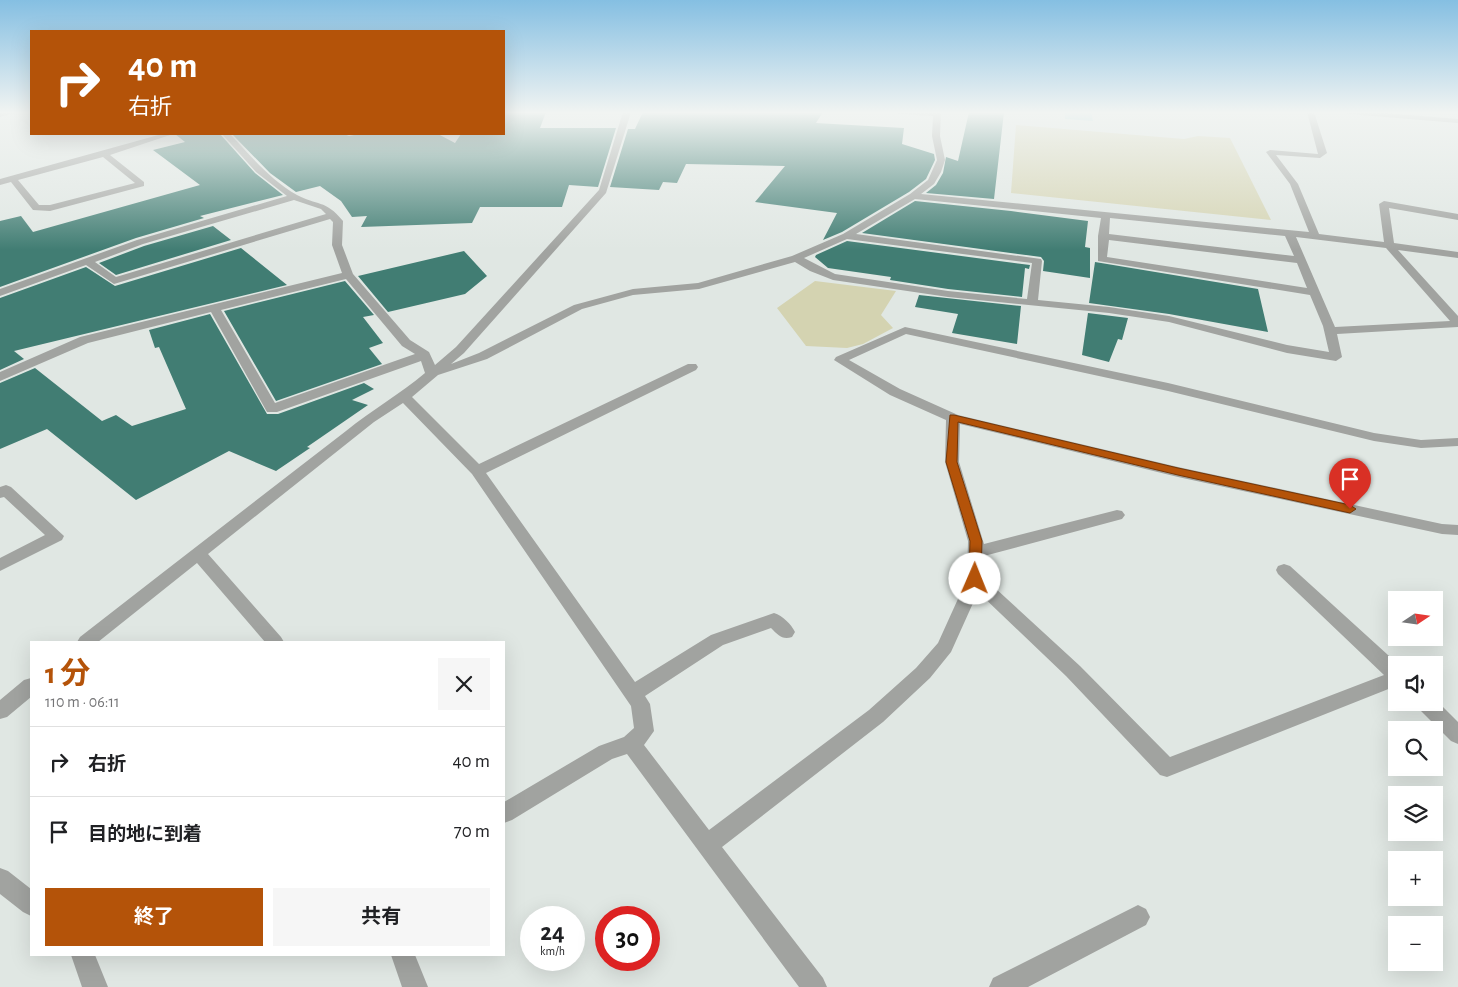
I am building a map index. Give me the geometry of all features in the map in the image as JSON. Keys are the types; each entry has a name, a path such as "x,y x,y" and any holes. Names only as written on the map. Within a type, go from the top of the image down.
{"street":[{"path":"0,182 89,158"},
{"path":"13,179 36,208 50,208 142,184 109,158"},
{"path":"248,158 259,170 294,197 324,207 333,215 338,221 337,245 348,275 406,343 425,356 432,375"},
{"path":"87,641 368,419 404,397 460,350 603,191 613,158"},
{"path":"432,375 483,356 578,307 633,292 699,286 796,258 846,236 913,196 931,182 937,172 941,158"},
{"path":"1275,158 1294,184 1315,236"},
{"path":"913,196 1289,233 1458,255"},
{"path":"0,293 140,242 294,197"},
{"path":"1458,218 1384,204 1389,246 1458,323"},
{"path":"88,262 114,281 333,215"},
{"path":"1106,215 1102,259 1316,292"},
{"path":"796,258 814,269 833,277 948,294 1032,304 1109,310 1169,320 1287,349 1336,357 1330,332 1316,292 1289,233"},
{"path":"846,236 1037,261 1032,304"},
{"path":"1104,236 1300,260"},
{"path":"0,377 84,340 348,275"},
{"path":"214,308 272,408 425,356"},
{"path":"1330,332 1458,323"},
{"path":"1458,442 1420,444 1374,437 1168,387 905,330 840,360 895,392 954,418 1178,472 1427,526 1458,530"},
{"path":"476,471 692,368"},
{"path":"404,397 476,471 640,704 644,730 631,744 606,752 505,811"},
{"path":"708,844 876,716 923,673 945,646 975,579 976,541 952,462 954,418"},
{"path":"0,492 6,490 56,536 0,565"},
{"path":"976,552 1117,515"},
{"path":"198,553 274,641"},
{"path":"1284,570 1388,668"},
{"path":"975,579 1073,671 1167,768 1388,679"},
{"path":"632,694 717,640 774,620 786,632"},
{"path":"0,711 30,687"},
{"path":"1434,711 1458,735"},
{"path":"631,744 814,987"},
{"path":"0,879 30,903"},
{"path":"1002,987 1138,917"},
{"path":"83,956 95,987"},
{"path":"403,956 415,987"}],"green space":[{"path":"1014,158 1240,158 1271,220 1011,193"},
{"path":"815,281 896,291 881,315 893,328 863,344 847,348 806,346 777,308"}],"building":[{"path":"164,158 242,158 255,173 283,195 200,216 204,218 136,238 0,287 0,221 21,216 33,232 200,185"},
{"path":"255,158 607,158 598,187 569,185 562,207 480,207 472,223 361,227 367,216 352,217 341,201 320,186 296,192 270,173"},
{"path":"619,158 935,158 935,160 926,179 909,192 842,232 823,240 837,213 755,202 785,166 686,164 677,183 663,182 659,190 610,187"},
{"path":"946,158 958,161 959,158 999,158 994,199 926,193 936,185 943,173"},
{"path":"915,201 1088,221 1085,247 1090,248 1090,278 1043,271 1044,261 1041,257 862,233"},
{"path":"213,226 231,240 116,275 99,263 144,246"},
{"path":"847,241 1030,265 1029,269 1025,268 1022,297 948,289 890,280 891,277 828,268 815,257"},
{"path":"241,248 287,285 14,351 24,359 0,370 0,298 86,267 115,286"},
{"path":"464,251 487,276 465,294 388,312 358,276"},
{"path":"1095,262 1258,289 1268,332 1169,314 1089,303"},
{"path":"345,281 374,315 363,317 383,343 369,348 382,364 276,401 224,311"},
{"path":"919,295 1021,306 1017,344 952,333 958,314 915,307"},
{"path":"1088,313 1128,318 1122,340 1118,339 1109,362 1082,355"},
{"path":"210,314 267,414 278,414 364,383 374,389 352,400 368,405 276,471 229,451 136,500 47,429 0,449 0,383 35,368 102,421 116,415 132,426 186,409 159,347 155,348 149,330"}],"route":[{"path":"975,579 976,541 952,462 954,418 1178,472 1350,509"}]}
